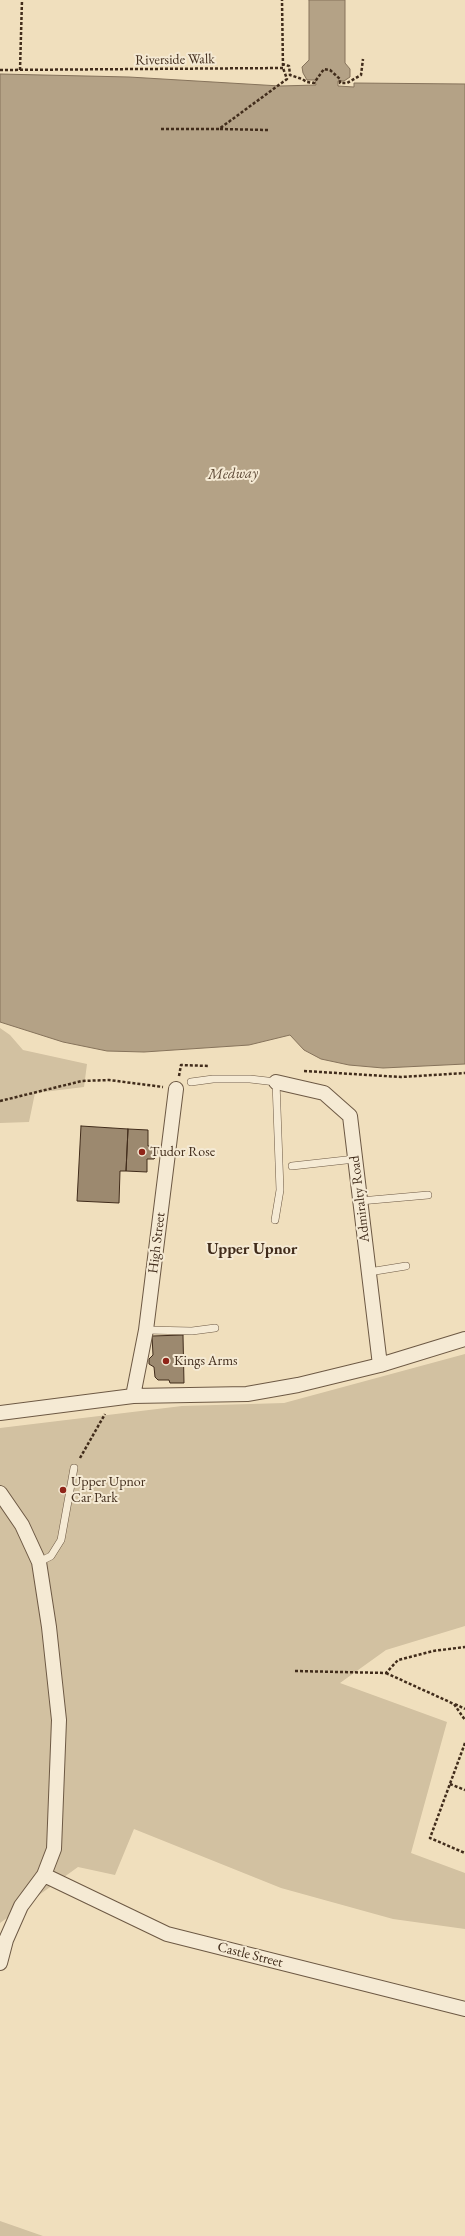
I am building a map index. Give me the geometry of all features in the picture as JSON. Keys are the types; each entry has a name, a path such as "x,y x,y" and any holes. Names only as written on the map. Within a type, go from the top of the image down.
{"street":[{"name":"Admiralty Road","path":"276,1082 324,1093 350,1116 380,1365"},
{"name":"High Street","path":"133,1396 146,1330 176,1089"},
{"path":"0,1413 133,1396 247,1394 298,1385 380,1365 465,1339"},
{"path":"0,1494 22,1525 39,1562 49,1627 59,1720 54,1849 44,1875 21,1906 6,1940 0,1963"},
{"name":"Castle Street","path":"44,1875 167,1934 465,2009"}],"lane":[{"path":"191,1082 213,1079 250,1079 276,1082 280,1190 275,1220"},
{"path":"292,1166 355,1159"},
{"path":"360,1201 428,1195"},
{"path":"369,1272 406,1266"},
{"path":"146,1330 192,1331 215,1328"},
{"path":"39,1562 51,1556 62,1540 74,1468"}],"path":[{"path":"20,70 22,0"},
{"path":"219,129 287,79 282,64 282,0"},
{"path":"282,64 289,66 290,75 307,82 314,83 324,69 330,70 340,80 340,83 347,83 361,76 363,59"},
{"name":"Riverside Walk","path":"0,70 283,68"},
{"path":"161,129 268,130"},
{"path":"0,1101 82,1081 109,1080 176,1089 181,1065 213,1066"},
{"path":"299,1071 400,1077 465,1073"},
{"path":"74,1468 114,1398"},
{"path":"386,1673 398,1660 433,1651 465,1647"},
{"path":"295,1671 386,1673 465,1709"},
{"path":"454,1704 465,1720"},
{"path":"465,1742 430,1838 465,1853"},
{"path":"450,1784 465,1790"}],"shaded area":[{"path":"0,1028 10,1035 23,1050 87,1064 84,1087 35,1093 29,1122 0,1123"},
{"path":"465,1354 465,1626 386,1650 340,1683 447,1722 411,1853 465,1873 465,1929 393,1919 281,1888 134,1829 115,1875 78,1867 0,1923 0,1428 182,1406 284,1403"},
{"path":"0,2221 43,2236 0,2236"}],"water":[{"name":"Medway","path":"309,0 345,0 345,63 350,69 350,77 344,81 338,81 338,86 354,87 354,83 465,84 465,1064 383,1068 349,1065 321,1059 304,1050 290,1035 249,1045 144,1052 107,1051 63,1042 0,1022 0,74 129,77 280,86 316,85 315,80 307,80 303,73 302,67 309,60"}],"building":[{"path":"81,1126 128,1129 126,1171 120,1171 119,1203 77,1201"},
{"name":"Tudor Rose","path":"128,1129 148,1130 148,1146 153,1146 157,1149 157,1155 154,1159 147,1159 147,1172 126,1171"},
{"name":"Kings Arms","path":"183,1335 184,1383 170,1383 169,1380 158,1380 155,1377 154,1367 149,1364 149,1359 153,1355 152,1336"}],"place":[{"name":"Tudor Rose","path":"142,1152"},
{"name":"Kings Arms","path":"166,1361"},
{"name":"Upper Upnor Car Park","path":"63,1490"}],"district":[{"name":"Upper Upnor","path":"252,1250"}]}
